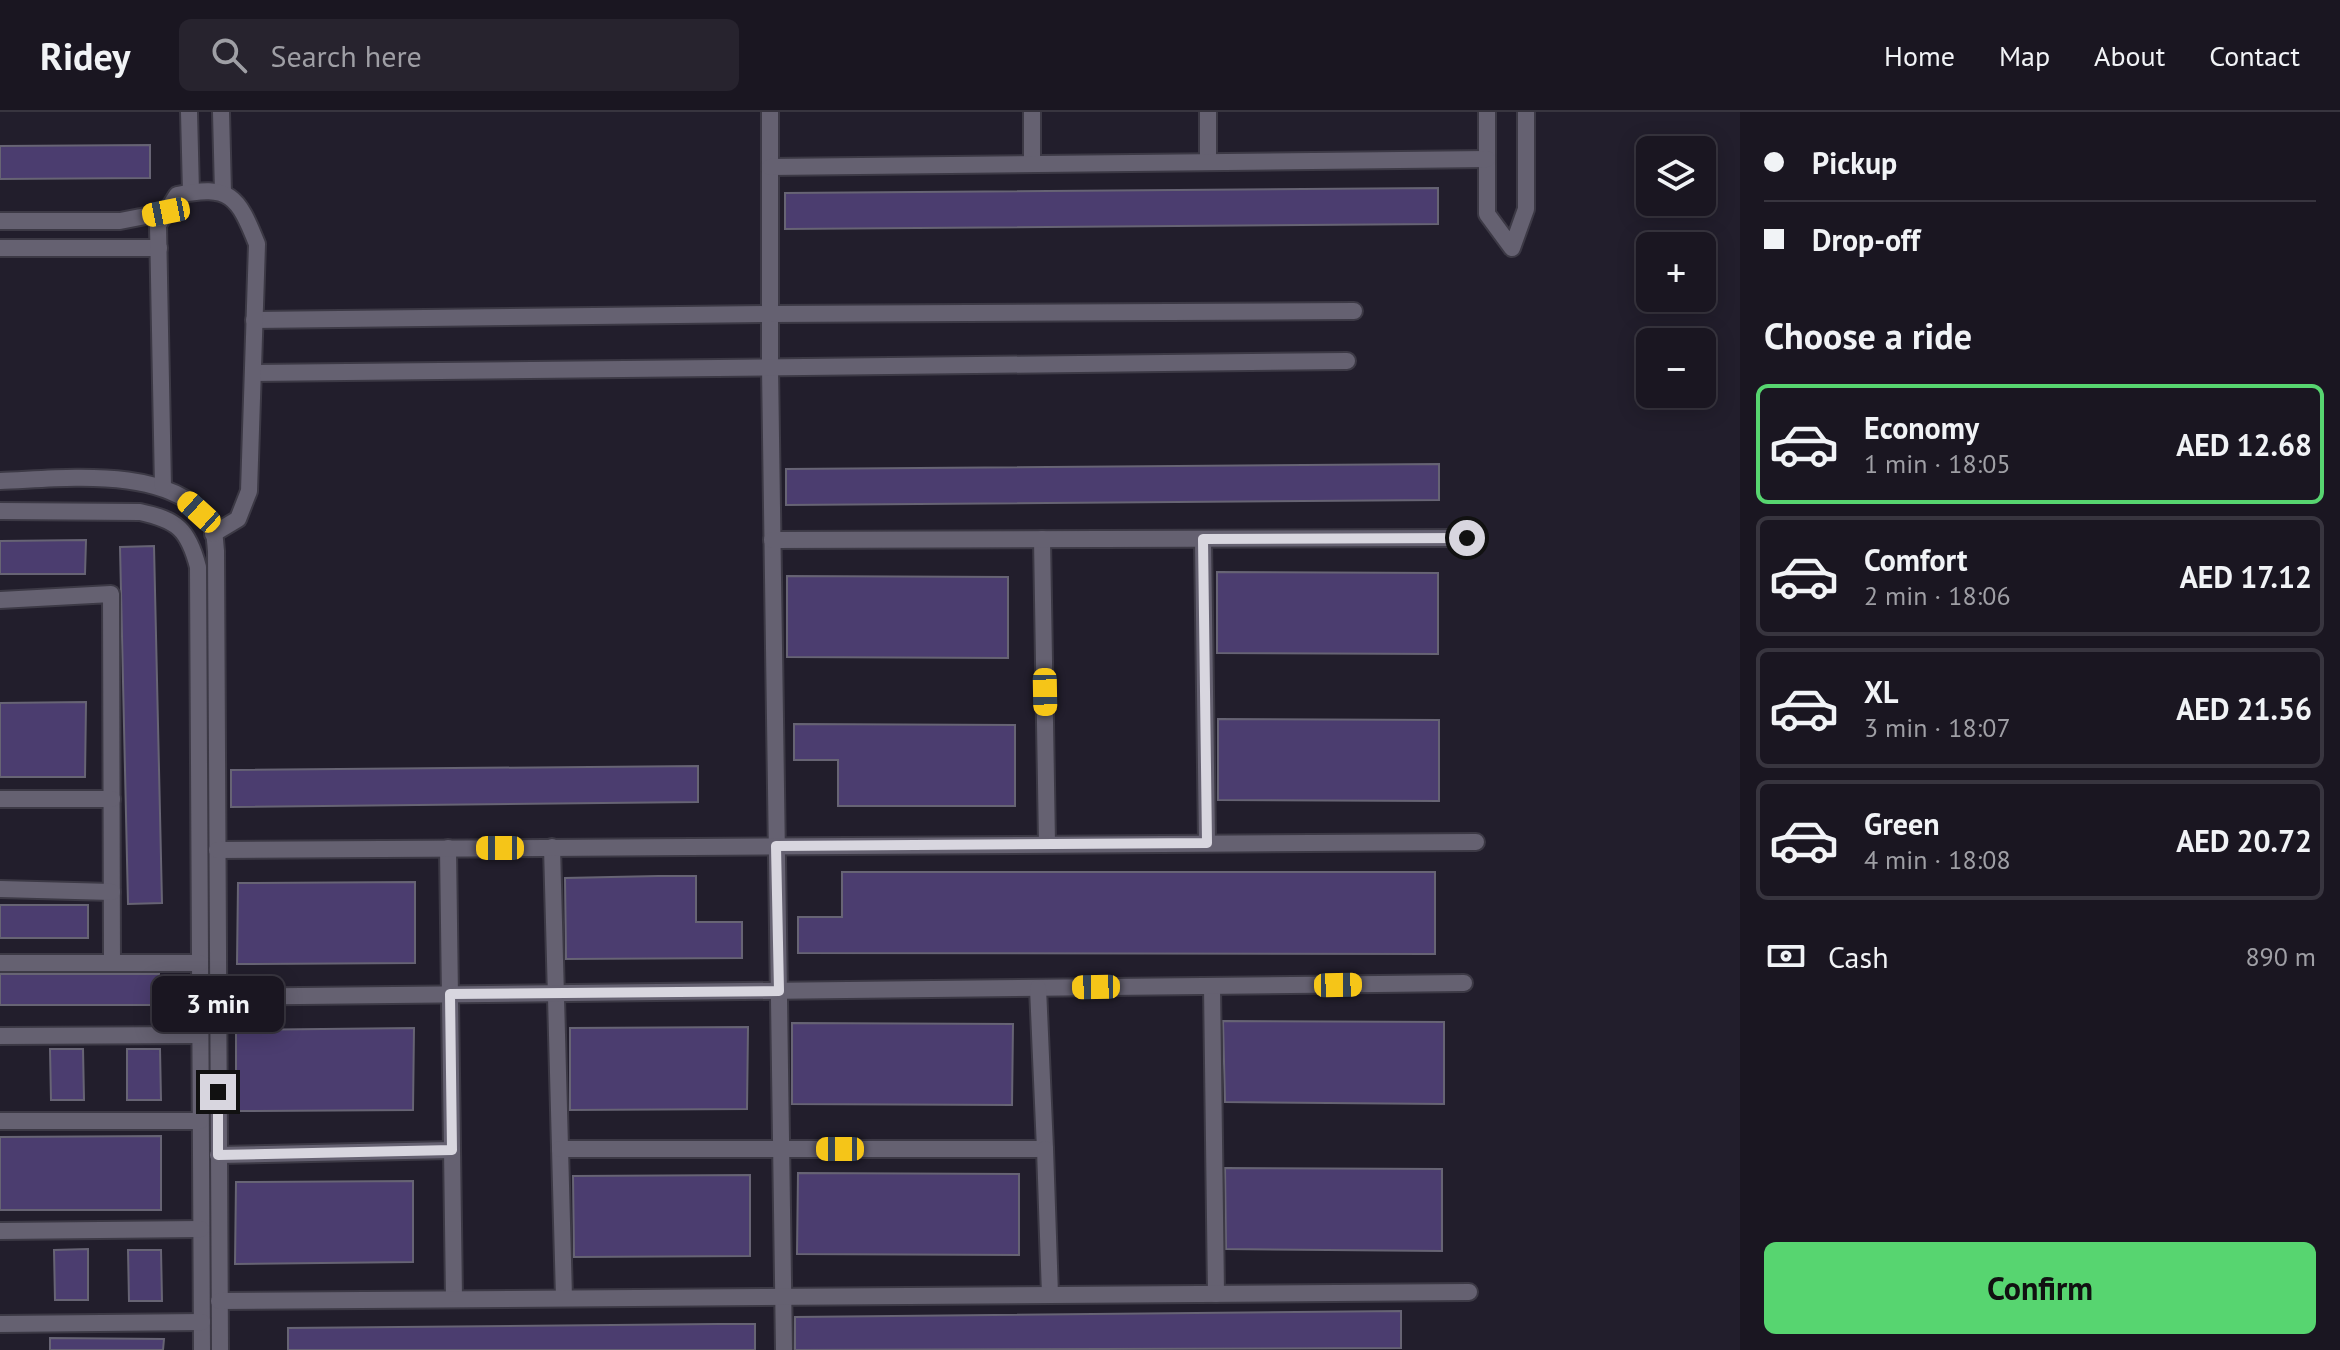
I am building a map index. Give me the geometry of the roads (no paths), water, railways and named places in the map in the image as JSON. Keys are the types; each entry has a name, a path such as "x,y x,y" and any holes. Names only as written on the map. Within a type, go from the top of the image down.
{"street":[{"path":"189,112 191,192"},
{"path":"221,112 223,193"},
{"path":"770,112 770,367 784,1350"},
{"path":"1032,112 1032,164"},
{"path":"1208,112 1208,162"},
{"path":"1487,112 1487,214 1512,248 1526,209 1526,112"},
{"path":"770,167 1487,159"},
{"path":"163,488 158,225 177,195 207,189 223,193 243,209 257,244 249,491 238,519 213,534"},
{"path":"0,221 120,221 166,212"},
{"path":"0,248 159,248"},
{"path":"254,320 1354,311"},
{"path":"253,373 1347,361"},
{"path":"0,481 112,478 163,488 187,501 211,523 216,551 220,1350"},
{"path":"0,511 140,512 161,517 177,525 191,541 198,567 202,1350"},
{"path":"772,540 1467,538"},
{"path":"1042,539 1047,844"},
{"path":"1203,539 1207,843"},
{"path":"0,600 111,594 112,963"},
{"path":"0,799 112,799"},
{"path":"217,850 1476,842"},
{"path":"552,847 564,1298"},
{"path":"448,848 454,1299"},
{"path":"0,889 112,892"},
{"path":"0,963 200,963"},
{"path":"218,997 1464,983"},
{"path":"1212,986 1216,1294"},
{"path":"1038,988 1050,1295"},
{"path":"0,1036 200,1035"},
{"path":"0,1121 200,1121"},
{"path":"560,1149 1045,1149"},
{"path":"218,1155 452,1150"},
{"path":"0,1231 201,1229"},
{"path":"219,1301 1469,1292"},
{"path":"0,1324 202,1322"}]}
